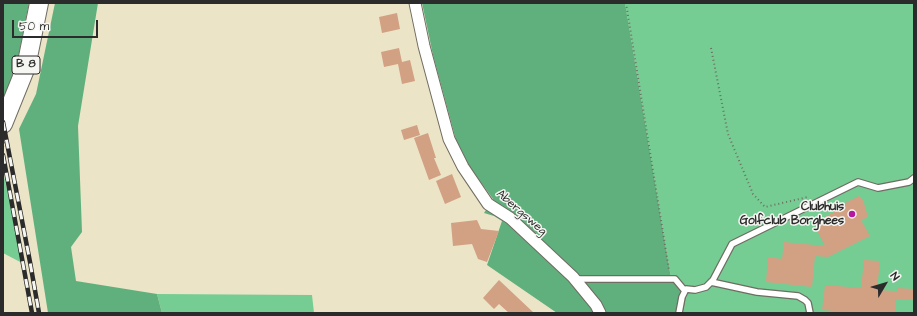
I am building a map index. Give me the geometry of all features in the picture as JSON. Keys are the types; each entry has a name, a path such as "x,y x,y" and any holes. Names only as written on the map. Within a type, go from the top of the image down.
{"main road":[{"name":"B 8","path":"3,124 26,67 39,3"}],"street":[{"name":"Abergsweg","path":"415,3 424,46 449,139 463,167 488,204 510,218 574,279 596,305 600,313"}],"lane":[{"path":"679,313 682,296 685,291 706,287 711,282 732,244 779,219 858,182 878,188 909,182 914,178"},
{"path":"574,279 675,279 685,291"},
{"path":"711,282 757,292 798,296 808,303 810,313"}],"path":[{"path":"626,3 666,259 670,273 675,279"},
{"path":"711,48 728,134 753,194 764,207 814,196 820,201"}],"green space":[{"path":"3,3 29,3 15,73 4,98"},
{"path":"55,3 98,3 78,126 82,232 71,247 76,281 157,294 162,313 48,313 19,129 36,94"},
{"path":"422,3 625,3 671,278 687,294 683,313 557,313 487,265 502,221 494,216 484,213 493,199 467,163 456,140 433,55"},
{"path":"625,3 914,3 914,313 683,313 687,294 671,278"},
{"path":"3,172 24,264 3,253"},
{"path":"157,294 312,295 314,313 162,313"}],"building":[{"path":"397,13 400,29 382,33 379,17"},
{"path":"399,48 402,62 410,60 415,81 402,84 398,64 384,67 381,52"},
{"path":"417,125 420,135 404,140 401,130"},
{"path":"428,133 436,158 434,158 441,175 429,180 414,138"},
{"path":"452,174 461,197 445,204 436,181"},
{"path":"859,196 863,200 868,217 861,220 870,236 828,257 815,256 812,287 766,282 768,257 782,259 784,242 825,246 813,223 844,207 843,204"},
{"path":"477,220 481,229 499,231 487,262 478,259 472,244 453,246 451,223"},
{"path":"864,260 880,261 877,290 897,291 897,288 914,289 914,300 896,299 895,312 885,311 885,313 858,313 822,310 825,285 861,288"},
{"path":"499,280 534,313 509,313 499,304 494,309 483,298"}],"railway":[{"path":"3,122 39,313"},
{"path":"3,155 32,313"}],"place":[{"name":"Clubhuis Golfclub Borghees","path":"852,214"}]}
